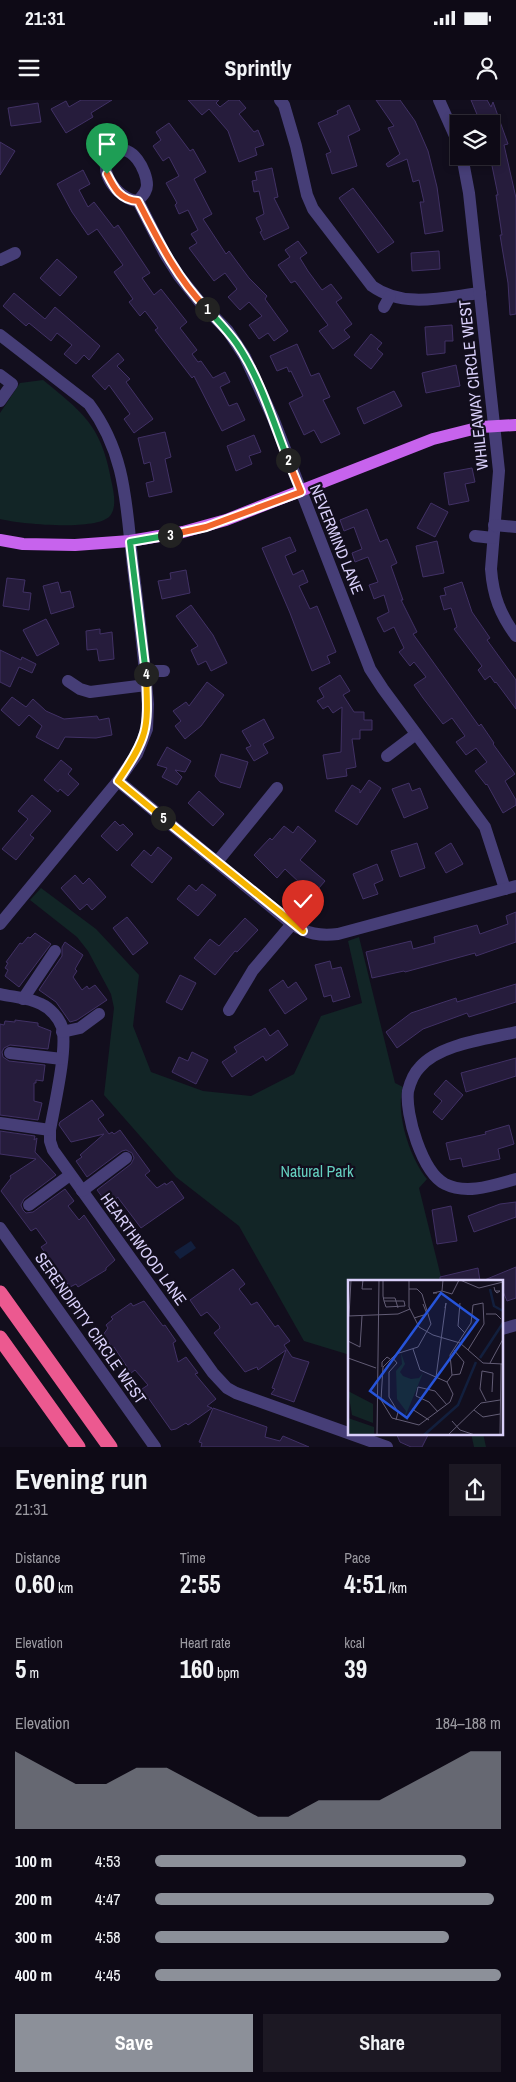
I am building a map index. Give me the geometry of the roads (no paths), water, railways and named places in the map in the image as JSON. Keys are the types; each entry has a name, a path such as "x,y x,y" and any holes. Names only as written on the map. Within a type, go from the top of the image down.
{"highway":[{"path":"0,1293 110,1447"},
{"path":"0,1338 78,1447"}],"main road":[{"path":"0,540 50,546 130,542 206,527 301,492 432,439 496,425 516,424"}],"street":[{"path":"439,100 450,125"},
{"path":"285,102 307,195 313,209 372,286 387,301 480,293"},
{"name":"WHILEAWAY CIRCLE WEST","path":"464,165 469,193 496,425 499,471 491,569 495,597 504,620 516,636"},
{"name":"NEVERMIND LANE","path":"138,201 165,254 179,276 228,331 245,357 272,418 370,668 485,827 510,888"},
{"path":"0,260 15,253"},
{"path":"0,335 76,392 97,416 119,462 124,486 145,671 148,716 145,735 137,754 118,781 5,906 0,924"},
{"path":"0,375 12,384 0,401"},
{"path":"494,525 516,526"},
{"path":"475,536 493,538"},
{"path":"145,671 164,671"},
{"path":"68,682 90,692 146,685"},
{"path":"387,756 416,734"},
{"path":"118,781 303,931 327,936 338,934 510,888"},
{"path":"217,862 277,788"},
{"path":"229,1010 252,970 292,924"},
{"path":"23,999 54,951"},
{"name":"HEARTHWOOD LANE","path":"0,994 41,1004 58,1019 62,1032 62,1059 50,1130 53,1150 213,1373 227,1388 348,1433"},
{"path":"62,1032 80,1028 99,1014"},
{"path":"516,1032 448,1049 426,1061 419,1067 408,1091 414,1131 426,1165 434,1175 444,1183 454,1187 480,1188 516,1179"},
{"path":"10,1053 62,1059"},
{"path":"0,1123 50,1130"},
{"path":"82,1191 126,1158"},
{"path":"29,1205 70,1175"},
{"name":"SERENDIPITY CIRCLE WEST","path":"0,1228 156,1447"},
{"name":"HEARTHWOOD LANE","path":"352,1434 387,1447"}],"water":[{"path":"191,1241 196,1248 180,1259 174,1252"}],"park label":[{"name":"Natural Park","path":"317,1171"}]}
